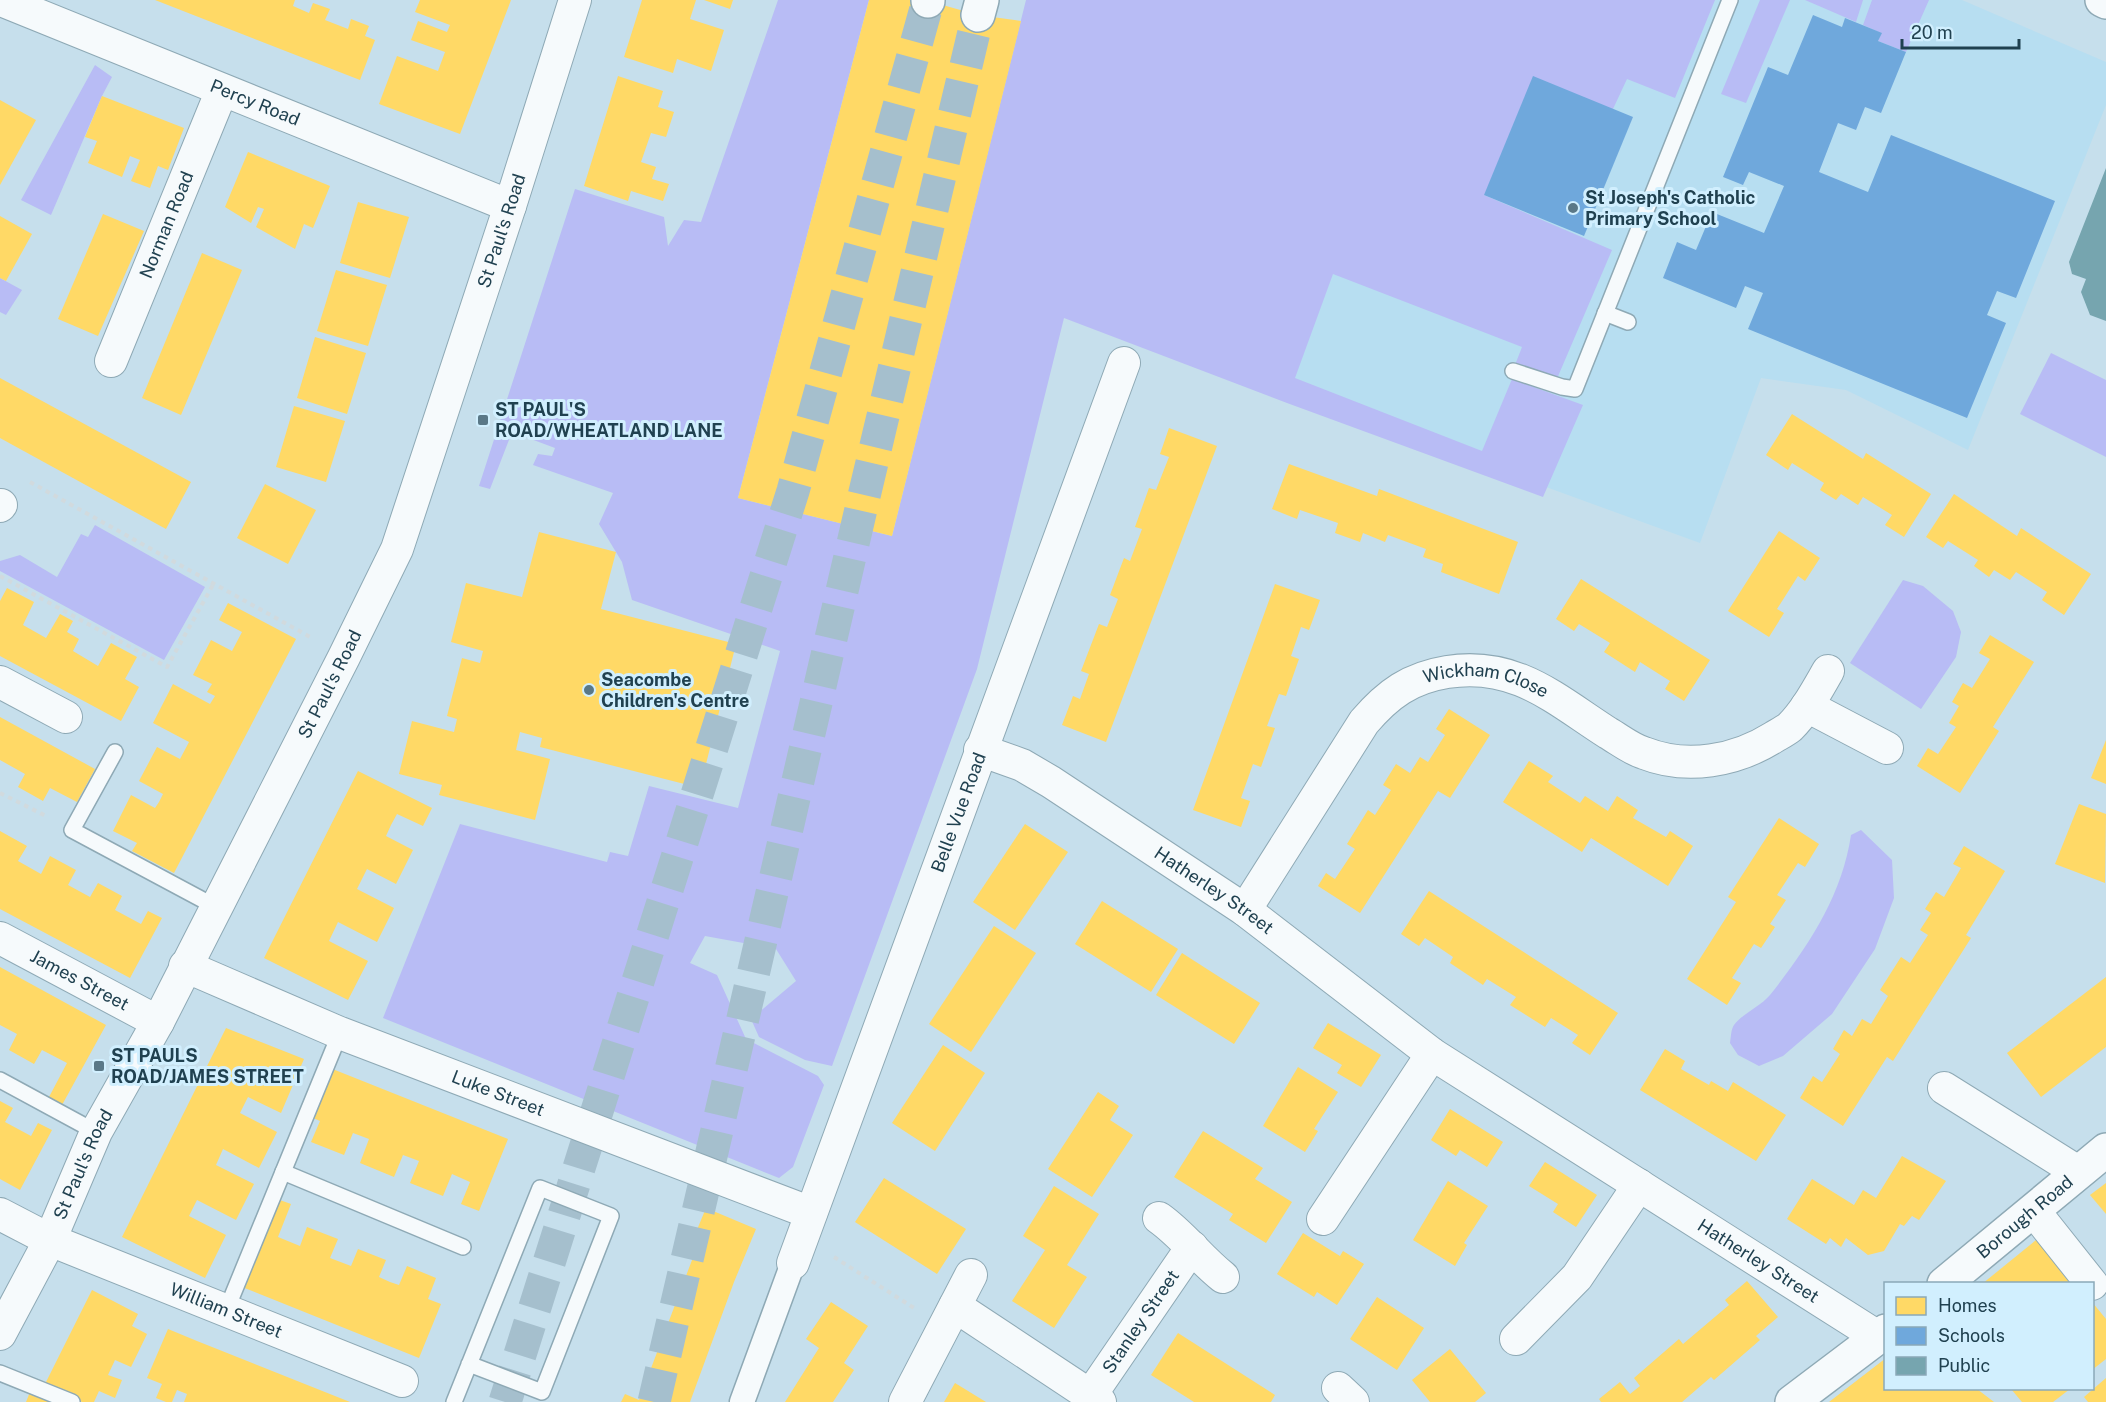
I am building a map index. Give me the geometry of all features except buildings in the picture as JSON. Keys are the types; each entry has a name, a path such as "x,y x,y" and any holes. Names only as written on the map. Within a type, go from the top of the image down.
{"main road":[{"path":"2102,0 2106,2"},
{"name":"Borough Road","path":"1946,1282 2106,1150"},
{"path":"1792,1402 1882,1334"}],"street":[{"name":"Percy Road","path":"0,0 510,206"},
{"name":"St Paul's Road","path":"0,1334 50,1240 96,1132 158,1022 397,549 575,0"},
{"name":"Norman Road","path":"111,360 222,90"},
{"name":"Belle Vue Road","path":"797,1253 1124,363"},
{"name":"Wickham Close","path":"1245,910 1364,722 1381,702 1404,686 1429,675 1484,670 1508,674 1530,683 1643,753 1680,762 1737,756 1789,728 1828,671"},
{"path":"0,682 66,717"},
{"path":"1806,706 1887,747"},
{"name":"Hatherley Street","path":"980,750 1022,765 1051,782 1245,910 1432,1054 1882,1334"},
{"name":"James Street","path":"0,938 158,1022"},
{"name":"Luke Street","path":"185,966 340,1033 811,1213"},
{"path":"1323,1219 1432,1054"},
{"path":"1944,1088 2078,1172"},
{"path":"1516,1339 1576,1277 1640,1185"},
{"path":"2034,1211 2090,1282"},
{"name":"William Street","path":"0,1214 50,1240 402,1381"},
{"name":"Stanley Street","path":"1159,1218 1224,1276"},
{"name":"Stanley Street","path":"949,1316 1095,1399 1192,1247"},
{"path":"742,1402 797,1253"},
{"path":"905,1402 970,1275"},
{"path":"2094,1286 2106,1301"}],"lane":[{"path":"1513,371 1575,389 1730,0"},
{"path":"1605,313 1628,322"},
{"path":"115,752 72,830 216,907"},
{"path":"226,1311 340,1033"},
{"path":"0,1080 96,1132"},
{"path":"283,1172 464,1246"},
{"path":"454,1402 469,1364 540,1188 611,1216 542,1392 469,1364"},
{"path":"0,1374 72,1402"}],"path":[{"path":"27,480 344,657"},
{"path":"0,576 167,667 214,583"},
{"path":"0,793 72,830"},
{"path":"797,1253 834,1257 949,1316"}],"shaded area":[{"path":"778,0 869,0 738,498 892,536 1026,0 1715,0 1675,98 1627,79 1613,109 1484,195 1612,250 1556,381 1515,365 1522,347 1333,274 1295,378 1482,451 1512,379 1583,405 1543,497 1064,318 977,669 832,1066 805,1060 759,1037 751,1019 796,981 776,949 705,936 690,963 717,975 746,1039 818,1076 824,1085 793,1167 779,1178 383,1018 460,824 607,862 610,852 628,856 649,786 738,808 780,651 632,600 622,562 599,524 613,493 533,465 538,454 552,456 555,448 512,432 490,489 479,486 575,189 664,217 668,246 684,220 701,222"},
{"name":"St Joseph's Catholic Primary School","path":"1115,0 1962,0 2106,62 2106,105 1968,450 1846,390 1761,378 1700,543 1059,310"},
{"path":"1760,0 1790,0 1746,103 1721,94"},
{"path":"1805,0 1863,0 1856,22"},
{"path":"1872,0 1929,0 1906,52 1878,41 1881,33 1863,25"},
{"path":"95,65 112,77 51,215 21,200"},
{"path":"0,278 22,290 6,315 0,312"},
{"path":"2051,353 2106,380 2106,457 2020,414"},
{"path":"95,525 205,587 164,660 0,571 0,561 20,555 57,577 81,534 88,537"},
{"path":"1903,580 1923,586 1953,611 1961,632 1956,657 1921,709 1850,663"},
{"path":"1861,830 1892,860 1894,898 1875,949 1832,1014 1783,1056 1759,1066 1738,1055 1730,1043 1733,1027 1770,995 1810,939 1840,879 1851,835"}],"tunnel":[{"path":"505,1402 793,491 928,1"},
{"path":"654,1402 978,15"}],"place":[{"name":"St Joseph's Catholic Primary School","path":"1573,208"},
{"name":"ST PAUL'S ROAD/WHEATLAND LANE","path":"483,420"},
{"name":"Seacombe Children's Centre","path":"589,690"},
{"name":"ST PAULS ROAD/JAMES STREET","path":"99,1066"}]}
